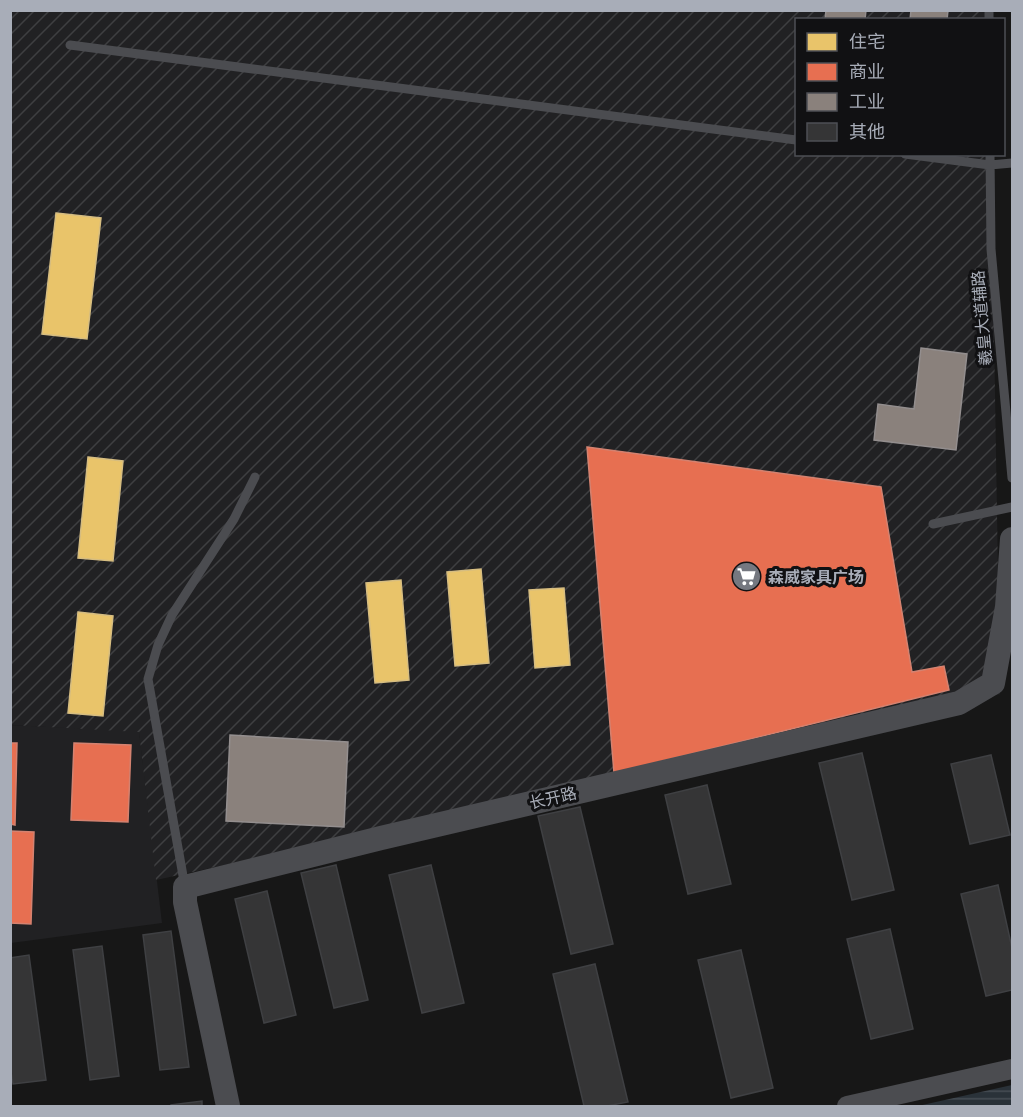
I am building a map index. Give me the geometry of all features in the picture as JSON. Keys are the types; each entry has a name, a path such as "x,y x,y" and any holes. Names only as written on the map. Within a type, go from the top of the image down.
{"street":[{"name":"长开路","path":"185,887 381,838 959,703 993,683 1010,619 1012,539"},
{"path":"185,887 185,902 228,1107"},
{"path":"847,1107 1012,1069"}],"lane":[{"path":"70,45 795,140"},
{"path":"920,156 990,165 1012,163"},
{"name":"羲皇大道辅路","path":"990,156 991,249 1012,478"},
{"path":"185,887 148,679 158,645 172,615 234,519 255,477"},
{"path":"933,524 1012,507"}],"shaded area":[{"path":"10,11 988,11 988,18 795,18 795,156 991,156 1000,694 156,880 139,732 11,725"},
{"path":"10,725 139,731 162,923 11,943"},
{"path":"1012,1085 1012,1106 918,1106"}],"building: 住宅":[{"path":"56,213 101,218 87,339 42,334"},
{"path":"88,457 123,461 113,561 78,558"},
{"path":"481,569 489,663 455,666 447,572"},
{"path":"401,580 409,680 375,683 366,583"},
{"path":"564,588 570,665 535,668 529,590"},
{"path":"78,612 113,616 103,716 68,713"}],"building: 商业":[{"name":"森威家具广场","path":"587,447 881,487 912,672 944,666 949,690 614,773"},
{"path":"10,743 17,743 15,825 10,824"},
{"path":"74,743 131,745 128,822 71,820"},
{"path":"10,831 34,832 31,924 10,923"}],"building: 工业":[{"path":"826,10 866,10 865,18 825,18"},
{"path":"911,10 948,10 947,18 910,18"},
{"path":"921,348 967,354 956,450 874,440 878,404 914,409"},
{"path":"230,735 348,742 344,827 226,821"}],"building: 其他":[{"path":"862,753 894,890 852,900 819,763"},
{"path":"991,755 1010,835 970,844 951,764"},
{"path":"707,785 731,884 688,894 665,795"},
{"path":"580,807 613,944 571,954 538,816"},
{"path":"336,865 368,1000 334,1008 301,873"},
{"path":"431,865 464,1003 422,1013 389,875"},
{"path":"998,885 1012,948 1012,990 986,996 961,894"},
{"path":"267,891 296,1015 264,1023 235,899"},
{"path":"890,929 913,1029 871,1039 847,939"},
{"path":"171,931 189,1067 160,1070 143,935"},
{"path":"102,946 119,1076 90,1080 73,950"},
{"path":"741,950 773,1088 731,1098 698,960"},
{"path":"29,955 46,1080 13,1084 10,1066 10,958"},
{"path":"595,964 628,1102 607,1106 584,1106 553,974"},
{"path":"202,1101 202,1106 171,1106 171,1105"}],"place":[{"name":"森威家具广场","path":"747,577"}]}
